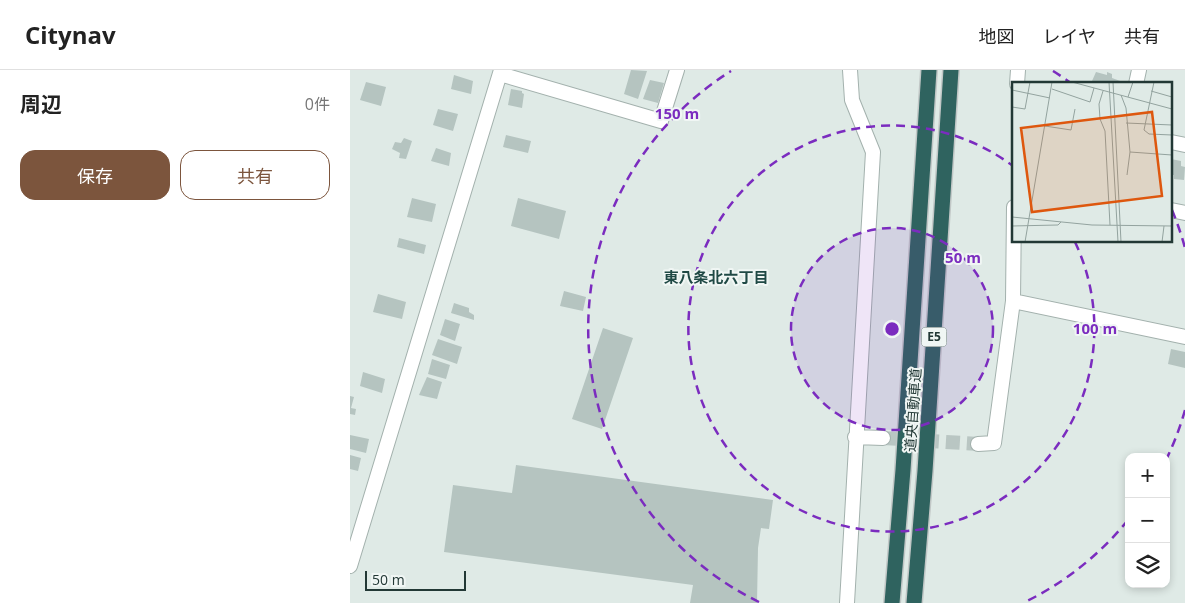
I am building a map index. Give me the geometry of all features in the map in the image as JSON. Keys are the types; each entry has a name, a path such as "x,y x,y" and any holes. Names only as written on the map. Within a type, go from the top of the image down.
{"highway":[{"name":"道央自動車道","path":"892,603 903,470 929,70"},
{"name":"道央自動車道","path":"914,603 925,471 952,70"},
{"path":"923,603 926,547 925,471"}],"street":[{"path":"350,566 500,72 661,121 677,70"},
{"path":"847,603 855,437 873,152 852,100 850,70"},
{"path":"1172,142 1185,145"},
{"path":"1172,210 1185,213"},
{"path":"978,444 994,443 1013,301 1014,242"},
{"path":"1013,301 1185,337"},
{"path":"855,437 883,438"}],"building":[{"path":"631,70 647,71 638,99 624,94"},
{"path":"1096,72 1107,75 1107,72 1112,74 1112,78 1123,82 1095,82 1092,81"},
{"path":"454,75 473,81 471,94 451,89"},
{"path":"650,80 664,83 658,103 643,99"},
{"path":"366,82 386,87 381,106 360,100"},
{"path":"511,89 522,91 524,94 522,108 508,105"},
{"path":"438,109 458,114 453,131 433,125"},
{"path":"506,135 531,141 528,153 503,147"},
{"path":"404,138 412,141 406,159 399,158 400,153 392,149 395,142 401,143"},
{"path":"436,148 451,153 449,166 431,161"},
{"path":"1172,159 1181,161 1181,166 1185,167 1184,180 1174,179 1174,175 1172,175"},
{"path":"412,198 436,204 432,222 407,217"},
{"path":"518,198 566,211 559,239 511,226"},
{"path":"399,238 426,245 424,254 397,247"},
{"path":"564,291 586,297 583,311 560,306"},
{"path":"378,294 406,302 402,319 373,312"},
{"path":"454,303 469,308 469,312 474,315 474,320 451,313"},
{"path":"445,319 460,324 455,341 440,335"},
{"path":"603,328 633,338 602,429 572,419"},
{"path":"438,339 462,347 457,364 432,355"},
{"path":"1171,349 1185,352 1185,368 1168,364"},
{"path":"432,359 450,365 446,379 428,374"},
{"path":"363,372 385,379 382,393 360,386"},
{"path":"427,377 442,382 437,399 419,395"},
{"path":"350,396 354,397 351,408 356,409 355,415 350,414"},
{"path":"350,435 369,439 366,453 350,449"},
{"path":"350,455 361,458 358,471 350,469"},
{"path":"516,465 773,500 769,529 761,528 758,548 757,603 690,603 693,585 444,552 453,485 512,493"}],"tunnel":[{"path":"883,438 978,444"}],"district":[{"name":"東八条北六丁目","path":"716,278"}]}
